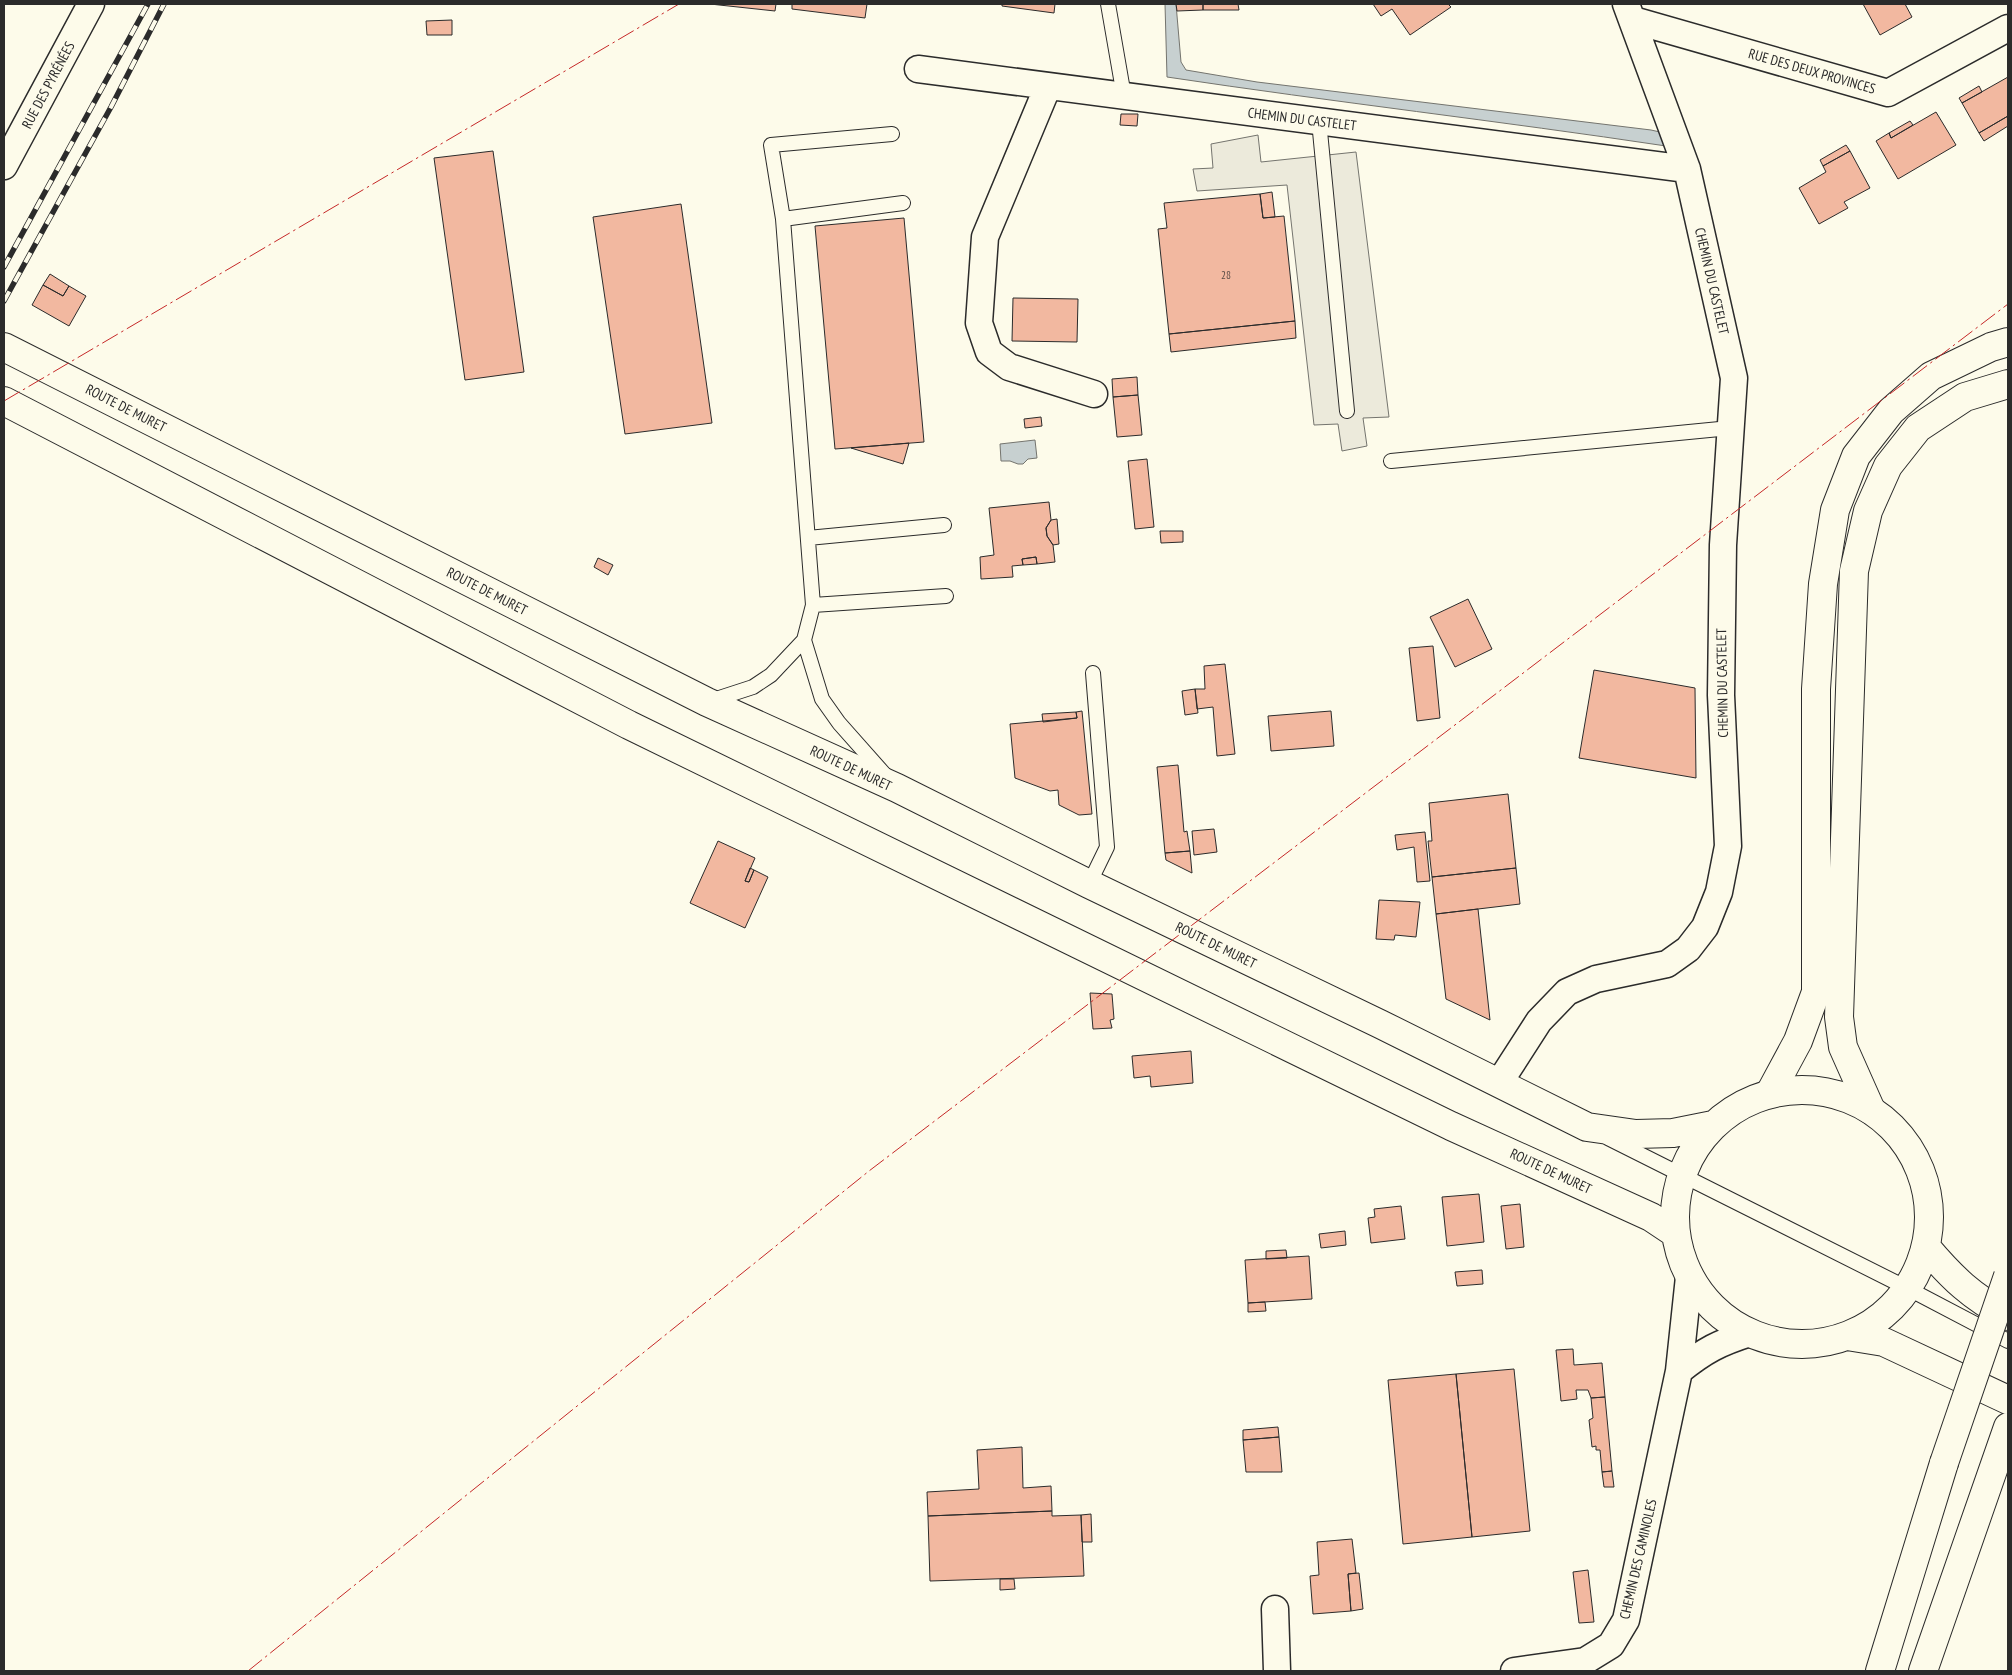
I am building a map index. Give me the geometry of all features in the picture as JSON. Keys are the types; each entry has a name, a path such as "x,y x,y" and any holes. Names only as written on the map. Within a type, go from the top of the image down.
{"main road":[{"path":"1770,1094 1798,1041 1816,992 1816,689 1822,584 1835,510 1856,456 1891,411 1931,376 1991,347 2008,342"},
{"name":"ROUTE DE MURET","path":"4,347 707,702 897,788 1586,1127 1636,1134 1673,1133 1714,1125"},
{"path":"1871,1110 1843,1047 1839,1018 1854,570 1868,511 1888,466 1918,428 1965,397 2008,384"},
{"name":"ROUTE DE MURET","path":"4,401 629,725 1451,1126 1652,1217 1675,1233"},
{"path":"1804,1090 1839,1095 1871,1110 1900,1136 1920,1170 1929,1208 1926,1247 1915,1276 1898,1302 1875,1322 1847,1336 1820,1343 1793,1344 1766,1340 1740,1329 1723,1316 1689,1277 1680,1255 1675,1233 1676,1193 1689,1156 1714,1125 1743,1104 1770,1094 1804,1090"},
{"path":"1926,1247 1950,1276 1984,1303 2008,1316"},
{"path":"1880,1671 1944,1463 2008,1276"},
{"path":"1847,1336 1884,1342 2008,1400"},
{"path":"1923,1671 2008,1427"}],"street":[{"name":"RUE DES PYRÉNÉES","path":"4,166 91,4"},
{"name":"CHEMIN DU CASTELET","path":"1499,1083 1539,1021 1567,992 1596,979 1667,964 1688,949 1705,927 1719,892 1728,846 1721,695 1722,545 1734,378 1687,169 1630,12"},
{"name":"RUE DES DEUX PROVINCES","path":"1630,12 1888,93 2008,28"},
{"name":"CHEMIN DU CASTELET","path":"918,69 1687,169"},
{"path":"1048,86 985,238 979,323 989,352 1008,367 1094,394"},
{"name":"CHEMIN DES CAMINOLES","path":"1514,1671 1585,1661 1611,1645 1626,1620 1679,1371 1689,1277"},
{"path":"1679,1371 1701,1353 1726,1340 1750,1333"},
{"path":"1275,1609 1277,1671"}],"lane":[{"path":"1108,4 1124,96"},
{"path":"1319,121 1347,411"},
{"path":"707,702 753,687 771,675 804,640 813,605 783,219 771,145 892,134"},
{"path":"783,219 902,203"},
{"path":"1391,461 1730,428"},
{"path":"808,538 944,525"},
{"path":"813,605 946,596"},
{"path":"804,640 822,699 862,750 897,788"},
{"path":"1090,884 1107,847 1093,673"},
{"path":"1586,1127 1907,1288 2008,1341"}],"shaded area":[{"path":"1165,4 1176,4 1181,62 1186,70 1257,82 1651,130 1660,132 1666,146 1167,77"},
{"path":"1258,135 1261,162 1356,152 1389,417 1363,418 1367,446 1342,451 1338,424 1314,425 1287,185 1197,191 1193,169 1213,168 1211,144"},
{"path":"1035,440 1037,458 1028,459 1023,464 1001,461 1000,444"}],"building":[{"path":"710,4 776,4 775,11"},
{"path":"792,4 867,4 865,18 792,9"},
{"path":"1002,4 1055,4 1054,13 1002,6"},
{"path":"1176,4 1203,4 1203,10 1177,11"},
{"path":"1203,4 1238,4 1239,10 1203,10"},
{"path":"1373,4 1448,4 1451,7 1410,35 1392,9 1381,16"},
{"path":"1863,4 1905,4 1912,17 1880,35"},
{"path":"452,20 452,35 427,35 426,21"},
{"path":"2008,77 2008,116 1979,133 1962,103"},
{"path":"1979,86 1982,92 1962,103 1959,98"},
{"path":"1936,112 1956,145 1898,179 1876,141 1889,133 1891,138"},
{"path":"1121,114 1138,114 1137,126 1120,125"},
{"path":"2008,116 2008,126 1984,141 1979,133"},
{"path":"1910,121 1913,125 1891,138 1889,133"},
{"path":"1846,145 1850,151 1823,166 1820,160"},
{"path":"493,151 524,372 465,380 434,158"},
{"path":"1850,151 1870,188 1844,202 1848,208 1819,224 1799,188 1826,172 1823,166"},
{"path":"1272,192 1275,217 1263,218 1260,194"},
{"path":"1260,194 1263,218 1284,216 1295,321 1169,334 1158,229 1167,228 1164,203"},
{"path":"681,204 712,423 625,434 593,217"},
{"path":"904,218 924,442 835,449 815,226"},
{"path":"50,274 69,286 63,296 43,285"},
{"path":"43,285 63,296 69,286 86,296 69,326 32,305"},
{"path":"1013,298 1078,299 1077,342 1012,341"},
{"path":"1295,321 1296,338 1171,352 1169,334"},
{"path":"1137,377 1138,395 1113,397 1112,379"},
{"path":"1138,395 1142,435 1117,437 1113,397"},
{"path":"1041,417 1042,426 1025,428 1024,419"},
{"path":"909,443 903,464 851,448"},
{"path":"1147,459 1154,527 1135,529 1128,461"},
{"path":"1049,502 1051,520 1046,528 1047,536 1053,545 1055,562 1037,564 1036,557 1022,559 1023,565 1012,566 1013,577 981,579 980,557 994,555 989,508"},
{"path":"1057,519 1059,544 1053,545 1047,536 1046,528 1051,520"},
{"path":"1160,531 1183,531 1183,542 1161,543"},
{"path":"1036,557 1037,564 1023,565 1022,559"},
{"path":"598,558 613,565 608,575 594,567"},
{"path":"1468,599 1492,649 1455,667 1430,617"},
{"path":"1433,646 1440,718 1417,721 1409,648"},
{"path":"1225,664 1235,754 1217,756 1213,707 1197,709 1195,689 1205,689 1204,666"},
{"path":"1594,670 1695,688 1696,778 1579,758"},
{"path":"1195,689 1198,713 1185,715 1182,691"},
{"path":"1082,711 1092,814 1079,815 1059,805 1058,790 1050,791 1015,778 1010,724 1077,718 1076,712"},
{"path":"1331,711 1334,746 1271,751 1268,716"},
{"path":"1076,712 1077,718 1043,722 1042,714"},
{"path":"1178,765 1184,832 1187,831 1190,851 1165,853 1157,767"},
{"path":"1508,794 1516,868 1432,877 1428,841 1432,841 1429,803"},
{"path":"1214,829 1217,852 1194,855 1192,831"},
{"path":"1425,832 1430,881 1417,882 1414,847 1397,850 1395,835"},
{"path":"718,841 755,858 745,881 749,882 754,870 768,877 745,928 690,903"},
{"path":"1190,851 1192,873 1166,860 1165,853"},
{"path":"750,868 754,870 749,882 745,881"},
{"path":"1516,868 1520,904 1436,914 1432,877"},
{"path":"1379,900 1420,902 1416,937 1395,935 1394,940 1376,939"},
{"path":"1478,909 1490,1020 1446,999 1436,914"},
{"path":"1090,993 1112,994 1114,1019 1110,1020 1112,1028 1093,1029"},
{"path":"1191,1051 1193,1083 1151,1087 1150,1076 1134,1078 1132,1056"},
{"path":"1479,1194 1484,1242 1447,1246 1442,1197"},
{"path":"1520,1204 1524,1247 1506,1249 1501,1206"},
{"path":"1401,1206 1405,1239 1371,1243 1368,1218 1375,1217 1374,1209"},
{"path":"1345,1231 1346,1245 1321,1248 1319,1234"},
{"path":"1286,1250 1287,1258 1266,1259 1266,1251"},
{"path":"1309,1256 1312,1299 1248,1303 1245,1260"},
{"path":"1482,1270 1483,1284 1457,1286 1455,1272"},
{"path":"1265,1302 1266,1311 1248,1312 1248,1303"},
{"path":"1573,1349 1574,1365 1602,1363 1605,1397 1591,1398 1588,1390 1576,1390 1577,1399 1561,1401 1556,1350"},
{"path":"1514,1369 1530,1531 1472,1537 1456,1374"},
{"path":"1456,1374 1472,1537 1403,1544 1388,1380"},
{"path":"1605,1397 1612,1471 1602,1472 1600,1450 1596,1450 1596,1446 1592,1447 1589,1420 1593,1418 1591,1398"},
{"path":"1278,1427 1279,1437 1243,1440 1243,1430"},
{"path":"1279,1437 1282,1472 1246,1472 1243,1440"},
{"path":"1022,1447 1023,1488 1051,1486 1052,1511 928,1516 927,1492 979,1489 977,1450"},
{"path":"1612,1471 1614,1487 1604,1487 1602,1472"},
{"path":"1052,1511 1052,1516 1081,1515 1084,1576 930,1581 928,1516"},
{"path":"1091,1514 1092,1542 1082,1542 1081,1515"},
{"path":"1352,1539 1356,1573 1348,1574 1351,1611 1313,1614 1310,1576 1319,1575 1317,1542"},
{"path":"1588,1570 1594,1622 1579,1623 1573,1572"},
{"path":"1359,1573 1363,1609 1351,1611 1348,1574"},
{"path":"1000,1579 1014,1579 1015,1589 1000,1590"}],"railway":[{"path":"4,267 148,4"},
{"path":"4,301 111,107 164,4"}],"power":[{"path":"4,401 679,4"},
{"path":"248,1671 869,1171 2008,304"}]}
